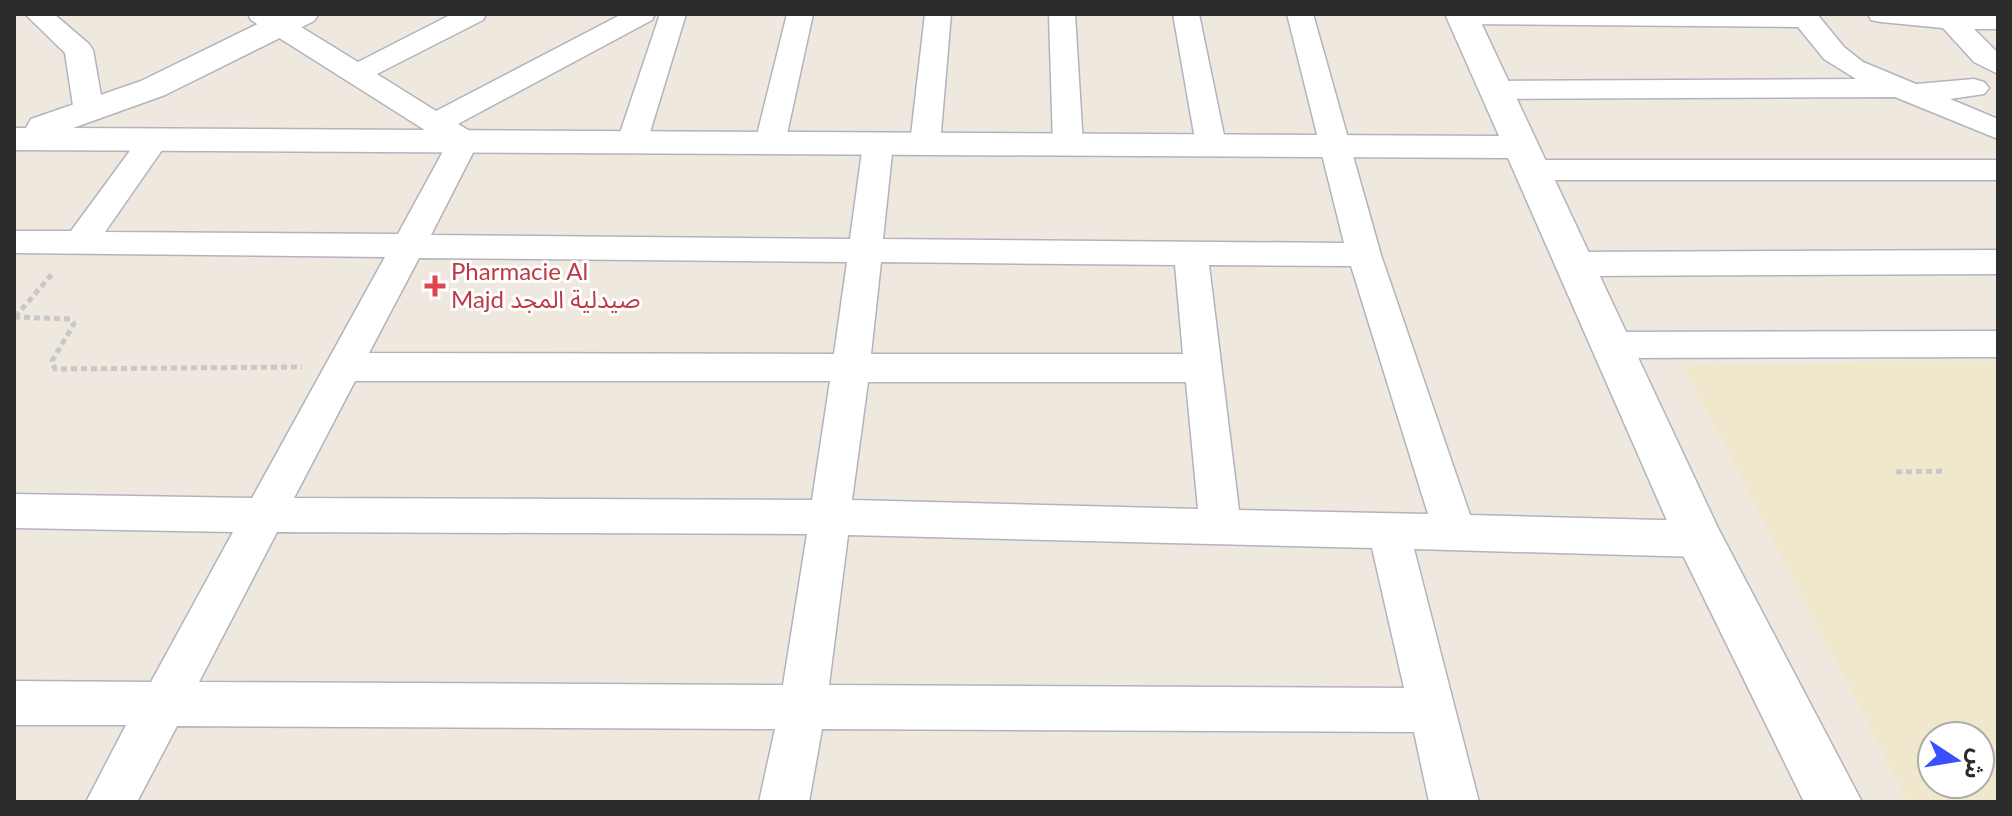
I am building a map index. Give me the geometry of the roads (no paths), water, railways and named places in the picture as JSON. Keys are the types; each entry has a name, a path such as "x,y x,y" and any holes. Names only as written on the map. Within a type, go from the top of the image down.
{"street":[{"path":"38,14 79,50 89,112"},
{"path":"354,75 473,14"},
{"path":"111,802 408,246 449,133 642,14"},
{"path":"632,142 673,14"},
{"path":"770,143 800,14"},
{"path":"925,144 938,14"},
{"path":"1062,14 1068,145"},
{"path":"1186,14 1211,145"},
{"path":"1300,14 1364,255 1455,533"},
{"path":"1881,14 1893,18 1998,21"},
{"path":"1834,802 1699,539 1461,15 1809,18 1834,53 1853,68 1998,130"},
{"path":"14,138 153,88 281,18 354,75 449,133"},
{"path":"1951,21 1984,56 1998,65"},
{"path":"1496,90 1904,91 1974,88"},
{"path":"14,138 154,140 449,133 632,142 1334,146 1526,158 1998,170"},
{"path":"80,243 154,140"},
{"path":"784,802 803,706 827,517 851,368 878,144"},
{"path":"14,242 1364,255"},
{"path":"1191,254 1220,526"},
{"path":"1575,264 1998,262"},
{"path":"1611,345 1998,344"},
{"path":"343,367 1203,368"},
{"path":"14,511 827,517 1699,539"},
{"path":"1389,531 1454,802"},
{"path":"14,703 1432,710"}],"place":[{"name":"Pharmacie Al Majd صيدلية المجد","path":"435,286"}]}
